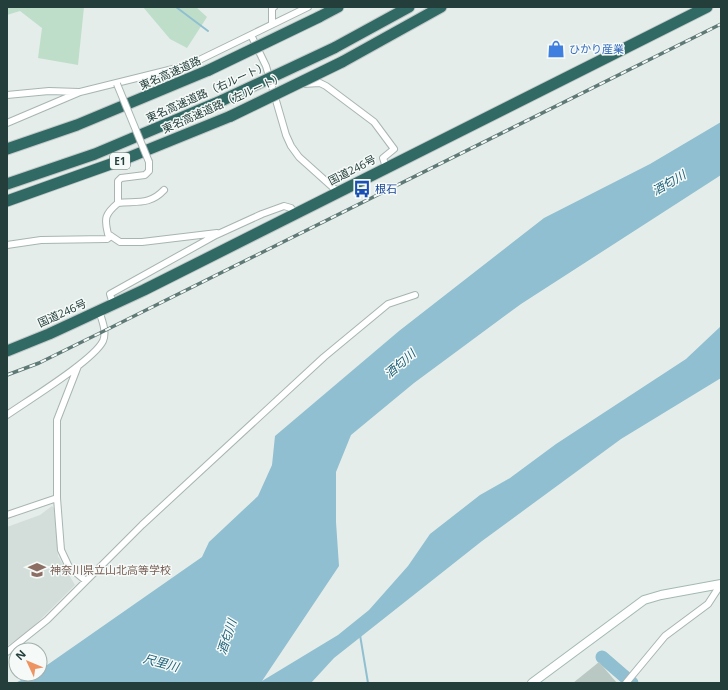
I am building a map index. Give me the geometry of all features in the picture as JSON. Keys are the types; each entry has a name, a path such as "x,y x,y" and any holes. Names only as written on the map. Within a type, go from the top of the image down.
{"highway":[{"name":"東名高速道路","path":"7,149 77,125 209,70 338,7"},
{"name":"東名高速道路（右ルート）","path":"7,184 95,154 223,100 334,48 409,7"},
{"name":"東名高速道路（左ルート）","path":"7,201 125,160 231,116 342,62 441,7"},
{"name":"国道246号","path":"7,351 99,311 707,7"}],"street":[{"path":"272,24 272,8 274,7"},
{"path":"7,123 80,92 189,65 308,7"},
{"path":"251,35 266,66 286,135 291,146 299,157 338,192"},
{"path":"272,86 320,83 326,86 374,122 381,131 394,149 383,158 386,167"},
{"path":"117,84 149,162 148,171 145,175 121,178 118,181 118,203"},
{"path":"7,95 49,91 80,92"},
{"path":"164,190 157,197 145,202 118,203 106,214 108,234 120,242 142,242 216,232 219,234"},
{"path":"113,304 110,294 219,234 284,206 291,208 294,214"},
{"path":"7,245 41,240 107,239 112,236"},
{"path":"7,652 47,620 148,520 324,357 388,304 414,295"},
{"path":"7,415 78,366 103,342 104,331 99,311"},
{"path":"78,366 57,420 57,498 61,550 69,567 86,581"},
{"path":"7,515 57,498"},
{"path":"532,683 644,600 661,595 721,584"},
{"path":"626,683 665,636 708,604 721,584"}],"shaded area":[{"name":"神奈川県立山北高等学校","path":"52,506 54,508 58,556 75,585 29,631 13,642 8,642 7,646 7,527 40,515"}],"green space":[{"path":"7,7 84,7 78,65 38,58 42,28 20,11 7,15"},
{"path":"143,7 196,7 207,17 187,48 170,39"}],"water":[{"path":"721,122 721,175 521,304 414,383 351,435 336,472 336,522 339,566 262,681 338,635 369,610 408,566 430,534 480,495 510,478 556,444 686,359 721,326 721,378 621,439 482,541 334,658 311,683 15,683 48,682 48,664 202,557 209,542 258,496 272,465 275,436 399,331 544,218 650,164"}],"building":[{"path":"599,662 617,683 573,683"}],"waterway":[{"path":"176,7 208,31"},
{"path":"360,635 368,683"},
{"path":"602,657 632,683"}],"railway":[{"path":"7,375 39,363 721,24"}],"place":[{"name":"ひかり産業","path":"556,49"},
{"name":"根石","path":"362,189"},
{"name":"神奈川県立山北高等学校","path":"37,570"}],"water label":[{"name":"酒匂川","path":"669,183"},
{"name":"酒匂川","path":"400,364"},
{"name":"酒匂川","path":"227,637"},
{"name":"尺里川","path":"161,663"}]}
